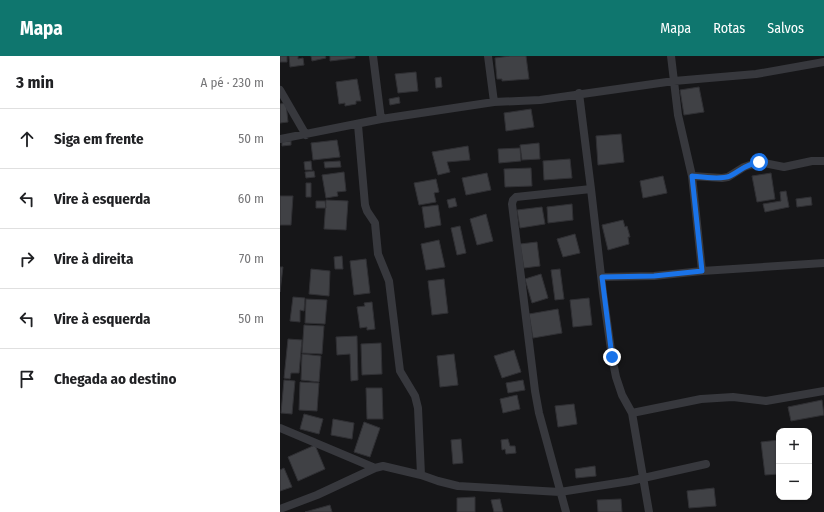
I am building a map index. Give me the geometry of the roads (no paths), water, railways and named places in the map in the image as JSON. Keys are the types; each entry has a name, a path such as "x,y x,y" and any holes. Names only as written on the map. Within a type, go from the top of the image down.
{"street":[{"path":"373,56 381,119"},
{"path":"488,56 494,102"},
{"path":"671,56 678,114 692,176 702,271"},
{"path":"280,139 358,125 381,119 494,102 540,100 579,93 674,81 756,74 824,62"},
{"path":"280,90 306,134"},
{"path":"579,93 612,357 616,377 622,395 632,414 649,512"},
{"path":"358,125 365,205 375,223 378,254 388,281 400,370 415,396 418,408 421,475"},
{"path":"692,176 728,177 744,167 759,162 784,167 812,161 824,161"},
{"path":"566,512 539,413 535,391 512,204 516,197 592,189"},
{"path":"602,277 654,276 702,271 824,263"},
{"path":"632,414 701,399 733,397 766,401 824,391"},
{"path":"280,428 375,468"},
{"path":"280,509 317,495 375,468 383,466 458,486 560,492 643,478 706,464"}]}
